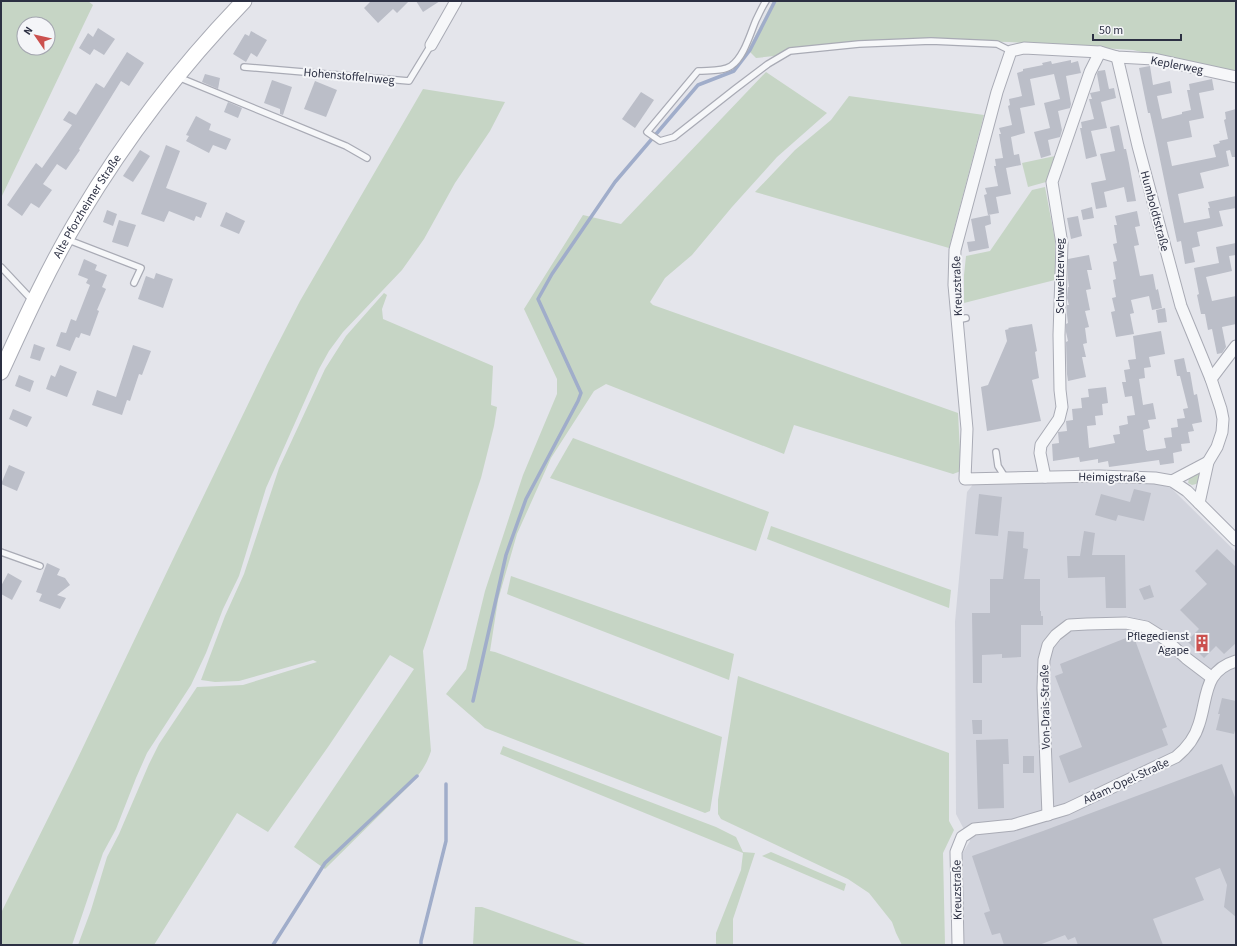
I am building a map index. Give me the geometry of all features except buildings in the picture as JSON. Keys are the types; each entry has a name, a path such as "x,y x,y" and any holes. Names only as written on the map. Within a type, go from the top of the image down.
{"main road":[{"name":"Alte Pforzheimer Straße","path":"1,372 34,301 66,239 113,163 177,77 207,41 244,1"}],"street":[{"name":"Hohenstoffelnweg","path":"430,45 456,1"},
{"path":"1011,51 1024,48 1100,52 1117,57"},
{"name":"Kreuzstraße","path":"965,479 967,429 962,319 954,285 955,250 997,92 1011,51"},
{"name":"Schweitzerweg","path":"1045,477 1040,453 1041,445 1059,419 1062,407 1060,390 1059,335 1062,287 1062,244 1052,182 1090,72 1100,52"},
{"name":"Keplerweg","path":"1117,57 1154,59 1236,78"},
{"name":"Humboldtstraße","path":"1117,57 1138,146 1180,306 1211,378 1223,419 1222,432 1217,447 1208,462 1199,503"},
{"path":"1211,378 1236,346"},
{"path":"1172,481 1208,462"},
{"name":"Heimigstraße","path":"965,479 1098,476 1155,478 1172,481 1187,491 1236,540"},
{"name":"Von-Drais-Straße","path":"1048,815 1044,660 1048,645 1056,635 1069,625 1126,623 1146,627 1165,639 1186,658 1212,677"},
{"name":"Adam-Opel-Straße","path":"962,837 974,829 1013,825 1068,809 1176,757 1193,739 1199,726 1207,690 1212,677 1219,669 1228,663 1236,661"},
{"name":"Kreuzstraße","path":"958,945 956,852 962,837"}],"lane":[{"path":"766,1 740,56 735,62 723,69 698,71 647,132 660,141 674,137 768,64 790,51 859,44 931,41 997,44 1011,51"},
{"name":"Hohenstoffelnweg","path":"244,67 409,81 430,45"},
{"path":"177,77 346,146 367,158"},
{"path":"66,239 141,268 134,283"},
{"path":"1,267 34,301"},
{"path":"996,452 998,466 1005,477"},
{"path":"1,552 40,566"}],"shaded area":[{"path":"1153,482 1171,488 1236,552 1236,945 964,945 962,854 970,841 956,814 955,622 967,492 974,483"}],"green space":[{"path":"1,1 88,1 93,5 1,198"},
{"path":"773,1 1236,1 1236,74 1133,50 1009,42 885,39 869,46 756,58 748,50"},
{"path":"766,72 827,113 777,157 732,207 692,255 665,278 650,302 653,305 958,413 961,471 953,474 794,425 784,454 606,384 594,391 551,458 517,534 498,600 490,651 722,737 710,811 705,813 485,728 446,694 466,669 485,591 523,475 557,394 557,379 524,309 583,215 621,224"},
{"path":"423,89 505,102 490,131 455,183 424,239 402,270 343,332 329,351 319,369 266,488 239,576 223,609 206,653 191,685 147,753 116,829 103,853 72,945 1,945 1,913 74,766 267,365 300,301"},
{"path":"849,96 984,115 949,248 755,192 795,150 831,120"},
{"path":"1055,156 1046,182 1028,187 1022,163"},
{"path":"1045,187 1055,240 1055,280 964,303 966,256 990,251 1032,190"},
{"path":"384,293 387,295 382,309 383,319 493,366 491,405 497,407 494,426 481,478 423,651 431,751 427,761 411,784 325,869 294,847 414,669 390,655 268,832 237,813 154,945 78,945 91,910 107,857 119,834 149,764 159,744 197,687 243,685 317,662 313,660 239,681 215,682 201,680 225,616 244,574 279,468 325,369 346,336"},
{"path":"573,438 769,512 756,551 550,478"},
{"path":"1195,473 1199,473 1201,478 1196,484 1192,485 1188,483 1189,479"},
{"path":"771,526 951,590 949,608 767,539"},
{"path":"511,576 734,654 729,680 507,594"},
{"path":"738,676 949,753 949,821 954,830 943,853 945,945 902,945 892,922 869,893 848,879 721,819 718,814 718,800"},
{"path":"503,746 716,827 736,837 743,852 755,853 733,919 733,945 716,945 716,933 741,870 743,853 500,754"},
{"path":"771,852 846,884 844,891 762,856"},
{"path":"475,907 482,907 588,945 473,945"}],"waterway":[{"path":"473,701 506,555 526,499 581,393 538,299 552,274 615,182 698,85 734,71 750,50 775,1"},
{"path":"273,945 325,863 417,776"},
{"path":"421,945 446,841 446,784"}],"place":[{"name":"Pflegedienst Agape","path":"1202,643"}]}
